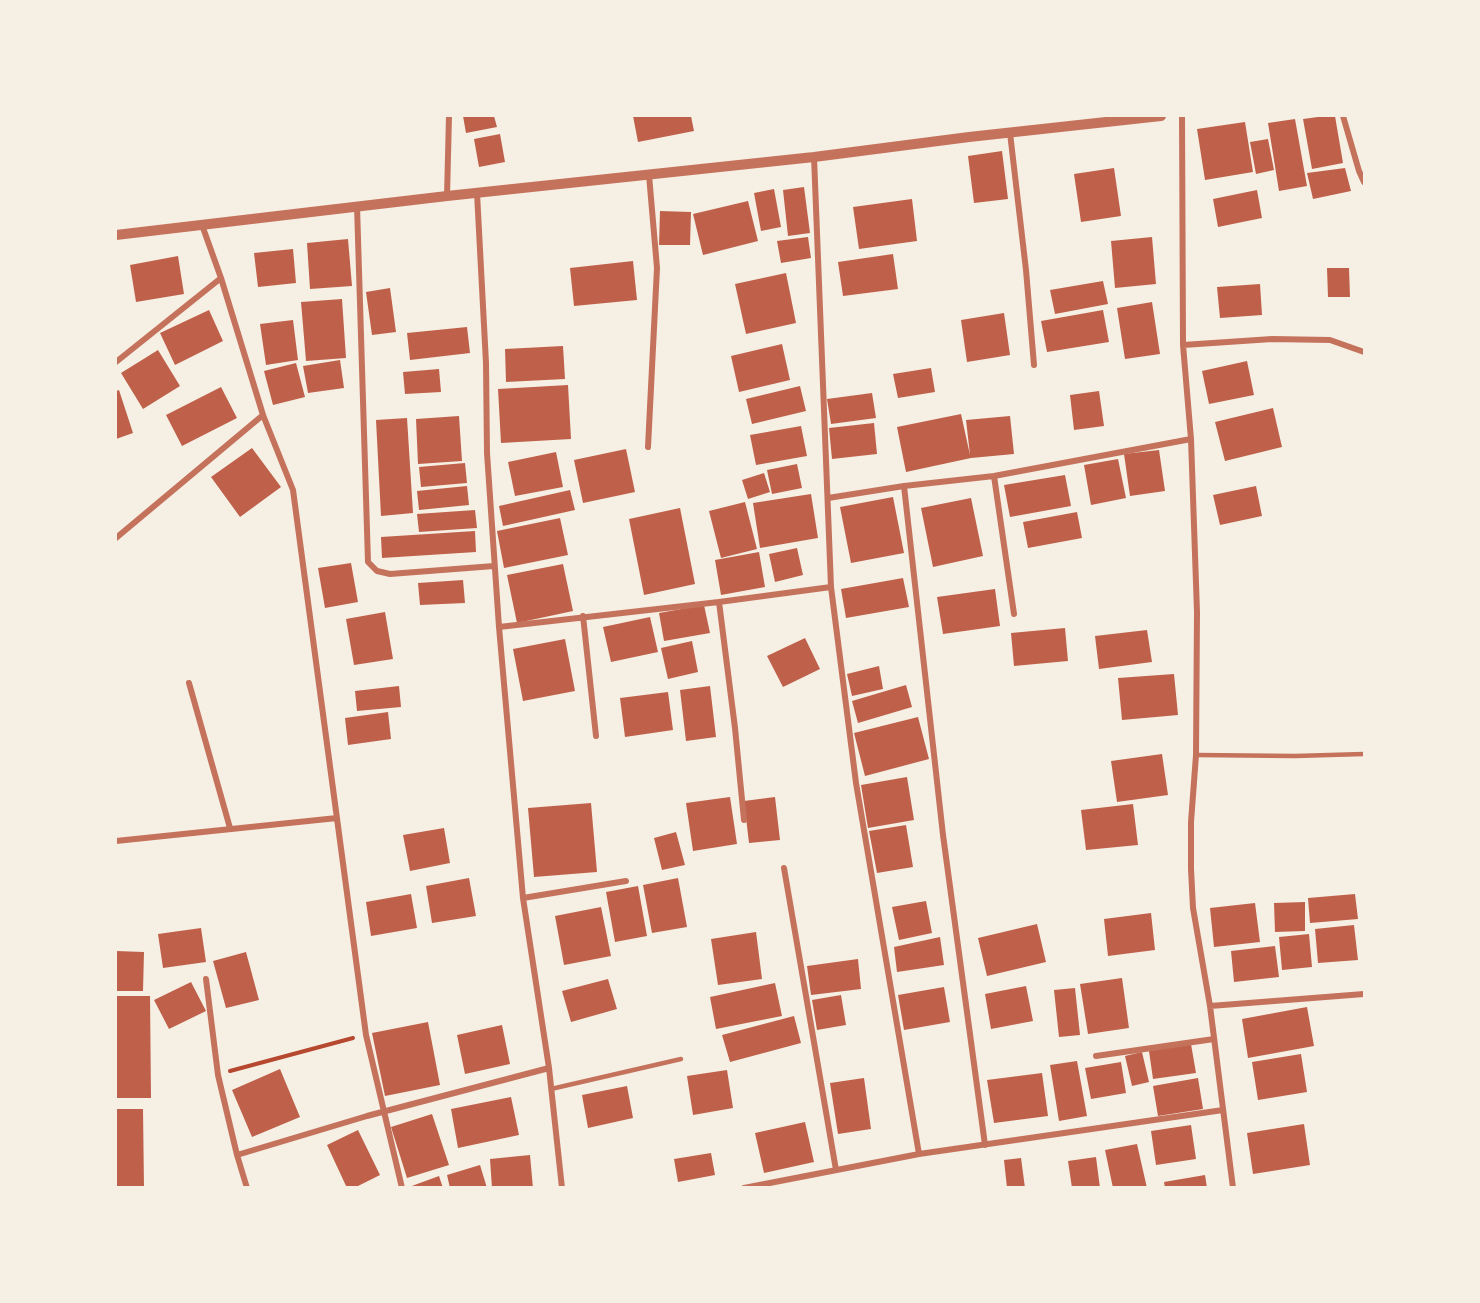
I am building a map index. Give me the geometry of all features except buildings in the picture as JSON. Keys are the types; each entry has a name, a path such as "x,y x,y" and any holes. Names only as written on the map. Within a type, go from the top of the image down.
{"street":[{"path":"447,196 449,116"},
{"path":"116,235 1161,116"},
{"path":"1182,116 1183,345 1191,439 1197,590 1196,756 1191,822 1192,888 1193,908 1210,1006 1233,1188"},
{"path":"1343,116 1359,171 1365,182"},
{"path":"1010,133 1034,364"},
{"path":"814,157 831,587 856,783 919,1154"},
{"path":"648,447 657,268 649,175"},
{"path":"477,193 486,363 487,453 499,627 523,898 549,1068 562,1188"},
{"path":"357,206 368,561 377,571 390,573 494,566"},
{"path":"201,224 221,278 263,415 292,490 366,1035 402,1188"},
{"path":"116,362 221,278"},
{"path":"1183,345 1272,339 1330,340 1365,352"},
{"path":"116,538 263,415"},
{"path":"828,498 904,486 994,476 1191,439"},
{"path":"994,476 1014,614"},
{"path":"904,486 944,835 985,1145"},
{"path":"499,627 831,587"},
{"path":"719,602 744,820"},
{"path":"583,616 596,736"},
{"path":"189,683 230,828"},
{"path":"116,841 337,818"},
{"path":"784,868 836,1170"},
{"path":"523,898 626,881"},
{"path":"206,979 218,1075 247,1188"},
{"path":"1210,1006 1365,994"},
{"path":"1096,1056 1214,1039"},
{"path":"237,1155 549,1068"},
{"path":"744,1188 919,1154 1223,1110"}],"lane":[{"path":"1196,756 1365,754"},
{"path":"551,1089 681,1059"}],"path":[{"path":"218,1075 366,1035"}]}
